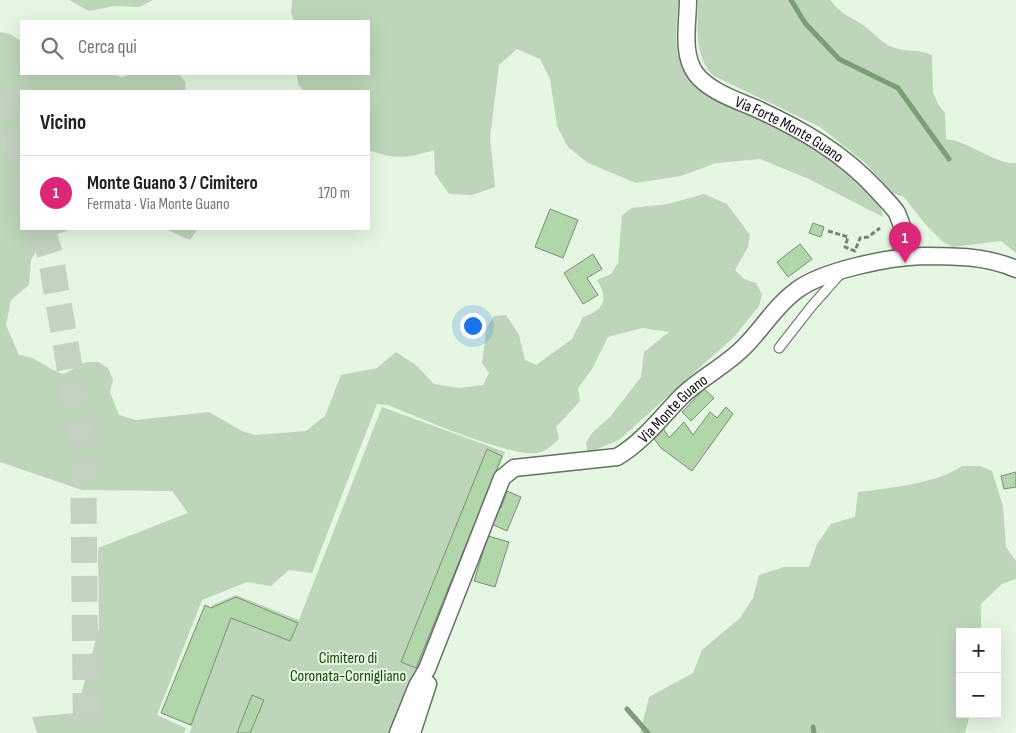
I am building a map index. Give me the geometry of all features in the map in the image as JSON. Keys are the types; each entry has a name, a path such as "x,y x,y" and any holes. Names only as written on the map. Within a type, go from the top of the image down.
{"street":[{"name":"Via Forte Monte Guano","path":"688,0 688,60 696,74 706,83 730,97 812,135 859,171 896,211 910,256"},
{"name":"Via Monte Guano","path":"398,733 417,686 427,669 502,478 508,472 514,468 617,457 632,448 686,393 745,346 782,303 797,290 814,280 843,271 910,256 970,257 997,261 1016,269"},
{"name":"Via Monte Guano","path":"412,733 428,684 427,669"}],"lane":[{"path":"779,348 811,307 843,271"}],"path":[{"path":"828,231 848,237 845,247 855,251 860,238 868,237 880,228"}],"green space":[{"path":"69,0 153,0 139,7 114,6 89,11"},
{"path":"292,0 679,0 676,29 678,54 687,76 696,86 708,96 823,149 857,179 881,208 883,217 809,179 760,159 716,163 681,176 636,183 588,163 568,147 557,126 550,79 540,59 517,49 499,65 490,138 495,187 472,195 449,194 435,174 434,150 401,157 370,150 370,90 302,90 298,84 297,75 370,75 370,20 294,20 291,12"},
{"path":"698,0 830,0 842,12 863,25 890,46 932,55 933,92 938,104 945,113 946,139 965,144 1000,161 1016,163 1016,253 1001,241 952,247 942,241 925,224 904,197 893,193 864,162 820,127 714,76 707,68 698,41"},
{"path":"0,32 10,34 20,40 20,75 117,75 122,78 128,75 180,75 185,82 186,90 20,90 20,230 69,230 43,239 31,260 29,285 11,300 6,325 19,355 32,358 57,372 64,374 86,362 98,362 108,368 113,380 110,392 119,415 136,420 209,412 242,431 255,435 306,431 325,416 341,375 377,368 396,352 417,366 434,384 459,388 483,385 489,373 482,363 487,327 494,316 506,315 519,335 525,360 536,365 572,339 583,317 600,307 603,293 597,280 611,274 618,263 622,215 632,208 668,204 704,194 727,204 750,235 748,247 735,270 744,279 756,283 762,294 759,306 735,336 619,440 588,453 586,443 592,433 610,417 641,377 644,352 669,332 642,328 608,337 592,369 578,388 580,401 556,427 559,439 549,448 536,453 504,449 484,443 388,405 377,404 312,573 289,570 271,586 247,582 202,600 157,715 186,728 184,733 37,733 32,717 76,713 99,628 98,548 188,513 172,491 82,490 0,462"},
{"path":"167,230 197,230 190,240"},
{"name":"Cimitero di Coronata-Cornigliano","path":"382,407 505,452 393,733 189,733 192,727 167,715 212,605 236,595 299,620"},
{"path":"962,466 980,466 992,471 1003,506 1006,547 1016,561 1016,579 1002,584 981,604 981,628 956,628 956,718 969,718 965,733 640,733 649,697 693,673 702,650 740,618 753,598 759,575 784,567 809,567 817,544 831,524 855,517 858,492 926,481"}],"building":[{"path":"550,209 578,220 563,258 535,247"},
{"path":"813,223 824,227 821,237 809,233"},
{"path":"800,244 812,259 788,277 777,262"},
{"path":"593,254 602,269 587,278 598,295 583,304 564,273"},
{"path":"704,389 714,398 691,421 682,412"},
{"path":"726,407 733,414 692,471 661,448 652,436 663,428 669,438 684,422 693,435 710,412 717,418"},
{"path":"487,449 502,456 416,668 401,662"},
{"path":"1016,472 1016,487 1004,489 1001,476"},
{"path":"507,491 521,497 507,531 489,523 495,506 501,508"},
{"path":"488,536 509,542 495,587 474,581"},
{"path":"236,597 298,623 290,641 231,618 191,725 161,713 205,605 211,608"},
{"path":"252,695 264,700 250,733 237,733"}],"waterway":[{"path":"791,0 805,23 839,59 898,88 949,159"},
{"path":"627,709 648,733"},
{"path":"813,727 814,733"}],"tunnel":[{"path":"0,94 20,159"},
{"path":"42,230 50,254 83,445 86,733"}],"place":[{"name":"Monte Guano 3 / Cimitero","path":"905,263"}]}
